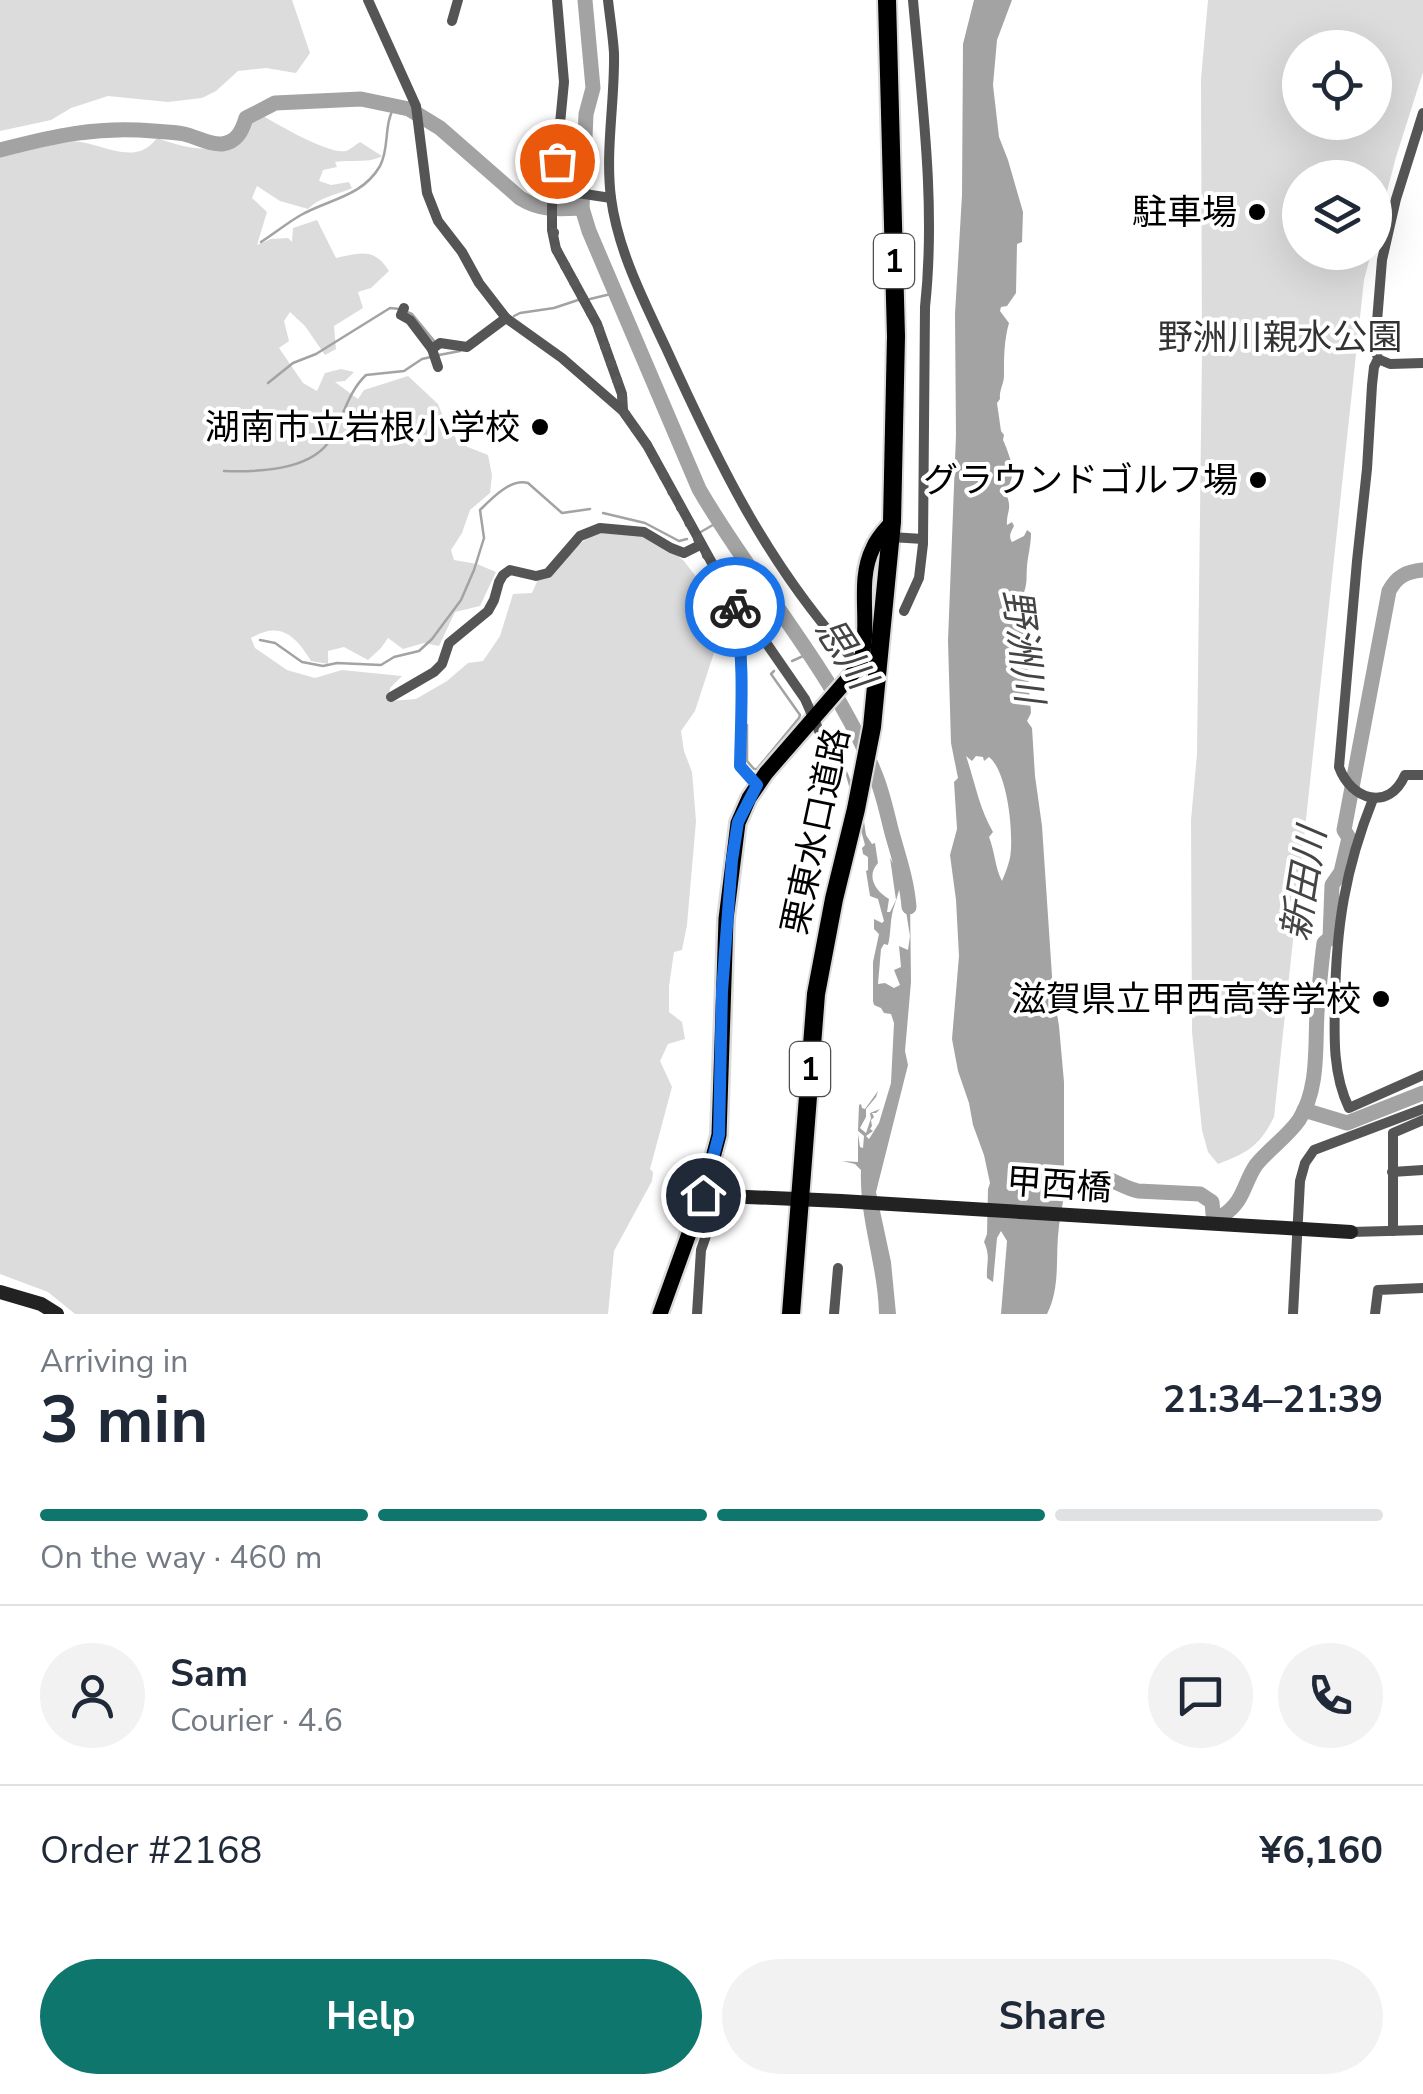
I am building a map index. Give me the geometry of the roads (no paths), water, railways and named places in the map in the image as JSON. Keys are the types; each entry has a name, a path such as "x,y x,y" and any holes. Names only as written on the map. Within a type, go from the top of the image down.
{"highway":[{"name":"栗東水口道路","path":"791,1314 816,994 872,727 891,529 896,336 888,0"}],"main road":[{"path":"660,1314 710,1195 719,1135 722,991 738,822 757,785 817,723 858,668 865,649 868,560 874,545 891,529"}],"street":[{"path":"368,0 416,106 427,192 438,222 506,318 562,358 623,411 647,445 734,603 741,682 740,766 757,785"},
{"path":"452,21 458,0"},
{"path":"557,0 564,82 552,211 556,249 597,324 622,394 623,411"},
{"path":"608,0 614,52 610,197 630,268 730,484 756,531 858,668"},
{"path":"904,611 918,578 923,539 928,181 913,0"},
{"path":"1423,113 1382,260 1374,346 1378,359 1372,385 1339,767 1343,779 1356,792 1373,798 1390,794 1400,786 1405,774 1423,775"},
{"path":"556,191 610,197"},
{"path":"403,310 401,315 410,320 436,353 468,347 506,318"},
{"path":"1378,359 1390,364 1423,362"},
{"path":"391,697 442,664 454,636 488,611 503,575 510,570 536,576 548,573 580,536 600,528 644,532 684,552 700,545"},
{"path":"891,529 923,539"},
{"path":"734,603 742,608 779,660 817,723"},
{"path":"1373,798 1352,857 1336,946 1336,1066 1349,1108 1423,1075"},
{"path":"1293,1314 1296,1230 1305,1163 1314,1150 1423,1109"},
{"path":"1393,1231 1393,1133 1423,1120"},
{"path":"1392,1172 1423,1170"},
{"name":"甲西橋","path":"710,1195 1350,1232"},
{"path":"1350,1232 1423,1230"},
{"path":"697,1233 697,1314"},
{"path":"834,1314 838,1268"},
{"path":"1375,1314 1378,1290 1423,1288"},
{"path":"0,1292 41,1304 56,1314"}],"water":[{"name":"野洲川","path":"974,0 1012,0 997,40 993,85 999,137 1023,212 1022,242 1017,244 1016,293 1000,311 1009,323 1004,378 997,403 1013,470 1006,494 1007,525 1012,522 1014,526 1010,538 1012,542 1027,530 1031,533 1022,598 1031,713 1027,721 1032,728 1064,1082 1064,1170 1066,1181 1073,1185 1090,1175 1076,1187 1055,1181 1064,1194 1056,1282 1047,1314 1001,1314 1007,1241 1001,1231 993,1282 987,1278 984,1242 990,1183 952,1039 959,956 950,855 957,829 954,782 958,778 951,743 948,641 963,44","holes":["966,756 972,761 976,756 984,761 989,757 1005,789 1011,848 1002,881 989,837 993,832"]},
{"path":"841,757 862,807 866,835 875,843 878,863 873,878 876,888 889,899 887,912 896,900 888,945 881,949 878,984 894,988 900,985 894,970 901,967 899,946 908,950 910,936 906,889 910,899 911,982 905,1051 908,1065 876,1192 891,1262 896,1314 879,1314 861,1170 842,1161 858,1162 858,1134 863,1148 864,1136 858,1131 859,1105 865,1109 878,1091 860,1128 866,1133 870,1113 880,1109 872,1113 873,1131 866,1136 869,1139 879,1123 891,1083 894,1023 891,1014 884,1013 873,1001 873,962 879,934 874,929 874,919 884,921 878,899 870,896 868,857 863,854 865,845"},
{"path":"890,858 894,865 897,860 902,876 896,900"}],"waterway":[{"name":"思川","path":"585,0 593,88 586,114 582,208 589,231 699,489 816,663 858,736 883,796 909,907"},
{"path":"0,150 113,130 177,133 222,144 238,135 246,118 275,103 361,99 409,109 440,128 528,202 550,208 582,208"},
{"path":"261,242 301,215 354,191 373,176 383,159 395,106"},
{"path":"590,299 615,293"},
{"path":"514,316 578,300"},
{"path":"268,383 293,363 316,354 390,308 400,309"},
{"path":"407,312 435,342"},
{"path":"439,355 460,351"},
{"path":"224,471 265,470 307,459 328,443 366,375 404,371 431,357"},
{"path":"260,640 275,643 302,662 323,666 381,665 394,657 419,651 461,600 484,538 480,510 496,495 522,482 562,513 590,509"},
{"path":"603,513 645,523 679,541 687,539"},
{"path":"699,533 718,522"},
{"name":"新田川","path":"1040,1176 1044,1174 1079,1190 1086,1182 1100,1178 1138,1191 1200,1194 1212,1202 1213,1214 1222,1216 1239,1198 1256,1165 1299,1120 1313,1082 1324,943 1330,938 1332,885 1341,872 1349,838 1344,830 1389,591 1403,576 1423,570"},
{"path":"792,661 810,653"},
{"path":"747,725 747,761 757,769 800,715 771,674 774,671"},
{"path":"1304,1110 1347,1123 1423,1093"}],"place":[{"name":"駐車場","path":"1257,212"},
{"name":"湖南市立岩根小学校","path":"540,427"},
{"name":"グラウンドゴルフ場","path":"1258,480"},
{"name":"滋賀県立甲西高等学校","path":"1381,999"}],"park label":[{"name":"野洲川親水公園","path":"1280,337"}]}
